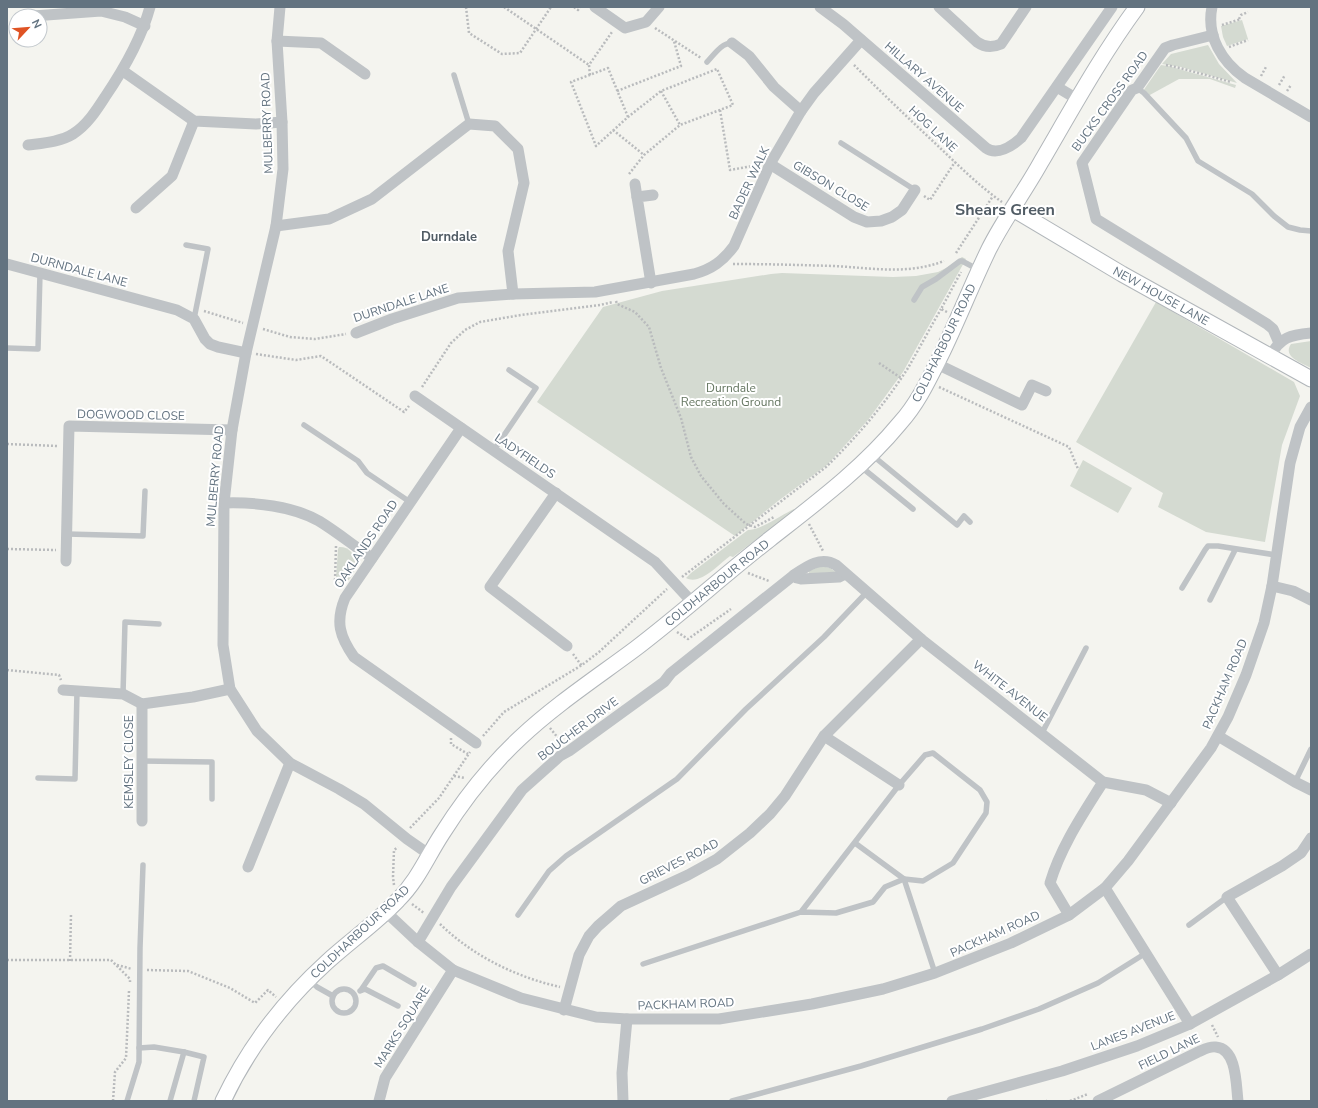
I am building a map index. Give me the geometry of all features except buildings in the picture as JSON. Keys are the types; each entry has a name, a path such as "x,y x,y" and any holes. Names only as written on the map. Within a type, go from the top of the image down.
{"street":[{"path":"28,146 65,138 82,127 92,117 123,72 145,26 150,7"},
{"name":"MULBERRY ROAD","path":"280,7 277,41 282,122 283,169 276,226 246,353 232,430 224,502 222,645 230,689 258,731 290,763 339,788 364,804 407,839 430,855"},
{"path":"595,7 625,28 646,22 660,7"},
{"name":"HILLARY AVENUE","path":"820,7 843,24 989,150 998,151 1006,148 1014,144 1023,136 1057,87"},
{"path":"938,7 977,42 982,46 987,47 1001,44 1026,7"},
{"path":"1077,99 1057,87 1112,7"},
{"name":"COLDHARBOUR ROAD","path":"223,1101 235,1075 253,1046 277,1015 309,980 332,958 386,912 412,884 441,834 465,801 503,755 531,728 592,679 634,650 735,566 860,466 900,423 914,405 928,382 959,318 973,266 992,244 1077,99 1120,30 1137,7"},
{"path":"1212,7 1211,19 1213,36 1223,58 1236,72 1311,117"},
{"path":"48,15 101,12 125,17 145,26"},
{"name":"BUCKS CROSS ROAD","path":"1213,36 1165,48 1137,88 1132,90 1082,163 1096,219 1267,324 1275,332 1279,342"},
{"name":"BADER WALK","path":"718,264 734,246 770,164 801,111 814,93 861,40"},
{"path":"277,41 321,43 365,74"},
{"path":"732,43 749,56 774,87 801,111"},
{"path":"123,72 194,121 256,124 282,122"},
{"path":"136,208 172,176 194,121"},
{"path":"276,226 329,219 372,199 469,124 495,126 518,149 524,183 508,251 513,294"},
{"name":"GIBSON CLOSE","path":"770,164 854,218 866,222 881,221 892,217 902,210 915,190"},
{"path":"635,184 651,283"},
{"path":"637,197 653,195"},
{"name":"NEW HOUSE LANE","path":"1013,209 1128,278 1311,379"},
{"name":"DURNDALE LANE","path":"7,264 195,314"},
{"name":"DURNDALE LANE","path":"356,333 392,319 458,298 513,294 595,292 694,274 707,270 718,264"},
{"path":"195,314 206,339 210,344 246,353"},
{"path":"1270,356 1279,342 1287,337 1311,333"},
{"path":"937,364 1022,406 1032,385 1046,391"},
{"name":"LADYFIELDS","path":"415,396 655,562 692,602"},
{"name":"PACKHAM ROAD","path":"386,912 418,942 453,970 521,998 596,1017 627,1019 719,1019 812,1004 882,989 935,973 1011,943 1069,914 1105,888 1128,861 1211,748 1230,712 1264,623 1272,586 1292,452 1300,427 1311,407"},
{"name":"DOGWOOD CLOSE","path":"67,555 69,426 232,430"},
{"name":"OAKLANDS ROAD","path":"461,428 345,598 341,609 340,632 345,644 354,657 368,669 476,743"},
{"path":"556,493 490,587 567,646"},
{"path":"224,502 275,506 308,516 319,521 372,558"},
{"name":"BOUCHER DRIVE","path":"418,942 451,887 522,790 560,756 664,682 671,673 794,575 810,565 822,561 832,563 845,574"},
{"path":"794,575 801,579 839,577 845,574"},
{"name":"WHITE AVENUE","path":"845,574 921,639 1104,782 1146,790 1171,804"},
{"path":"1272,586 1293,591 1311,600"},
{"name":"GRIEVES ROAD","path":"564,1010 577,961 584,944 598,926 621,906 717,859 758,826 780,802 824,736 921,639"},
{"name":"KEMSLEY CLOSE","path":"63,690 123,694 142,704 193,698 230,689"},
{"name":"KEMSLEY CLOSE","path":"142,704 142,821"},
{"path":"824,736 899,785"},
{"path":"1218,736 1311,790"},
{"path":"248,867 290,763"},
{"path":"1069,914 1050,883 1055,865 1072,831 1104,782"},
{"path":"1278,975 1227,897 1282,866 1301,853 1311,838"},
{"path":"1105,888 1190,1024"},
{"name":"LANES AVENUE","path":"952,1101 1062,1071 1137,1046 1190,1024 1278,975 1311,954"},
{"name":"MARKS SQUARE","path":"379,1101 385,1078 453,970"},
{"path":"623,1101 622,1073 627,1019"},
{"name":"FIELD LANE","path":"1098,1101 1198,1052 1215,1046 1228,1053 1233,1064 1238,1101"}],"lane":[{"path":"707,62 720,48 727,43 732,43"},
{"path":"454,75 469,124"},
{"path":"1137,88 1144,93 1186,138 1198,161 1252,194 1274,216 1288,227 1311,231"},
{"path":"841,143 915,190"},
{"path":"186,245 208,249 195,314"},
{"path":"914,300 922,287 960,262 962,261 973,266"},
{"path":"7,348 38,349 40,273"},
{"path":"494,450 536,388 510,370"},
{"path":"304,425 358,461 367,473 410,502"},
{"path":"872,454 957,525 964,516 970,522"},
{"path":"860,466 913,509"},
{"path":"67,534 143,536 145,491"},
{"path":"1182,588 1207,547 1218,546 1235,550 1276,555"},
{"path":"1210,600 1235,550"},
{"path":"518,914 549,871 566,856 677,779 746,708 824,637 867,592"},
{"path":"123,694 125,622 159,624"},
{"path":"1042,733 1086,648"},
{"path":"38,778 75,779 77,691"},
{"path":"1295,782 1311,749"},
{"path":"643,964 801,912 836,913 873,902 885,887 904,879 923,881 953,863 986,814 987,802 980,790 933,753 925,755 899,785 801,912"},
{"path":"142,761 212,762 212,800"},
{"path":"855,843 904,879 935,973"},
{"path":"127,1101 139,1062 140,948 143,865"},
{"path":"1189,924 1227,897"},
{"path":"732,1101 861,1066 982,1029 1039,1009 1098,984 1146,953"},
{"path":"355,997 376,968 383,966 414,984"},
{"path":"309,980 317,987 333,996"},
{"path":"342,989 350,991 355,997 355,1004 350,1010 343,1013 336,1010 334,1007 332,999 339,990 342,989"},
{"path":"361,990 365,989 398,1006"},
{"path":"139,1048 154,1047 204,1057 194,1101"},
{"path":"170,1101 184,1052"}],"path":[{"path":"466,7 469,33 502,54 520,53 551,7"},
{"path":"504,7 589,65"},
{"path":"509,11 511,7"},
{"path":"574,7 578,10 580,7"},
{"path":"1219,22 1219,26 1240,19 1241,14 1248,12"},
{"path":"590,75 589,65 611,35 616,21"},
{"path":"646,22 694,54"},
{"path":"1229,53 1225,47 1248,40"},
{"path":"617,90 681,66 674,41"},
{"name":"HOG LANE","path":"846,57 955,162 993,196 1013,209"},
{"path":"1162,65 1180,68 1237,84"},
{"path":"628,117 608,68 571,82 596,146 660,91 717,69 733,105 680,125 644,155 628,176 635,184"},
{"path":"1260,78 1266,68"},
{"path":"1279,89 1277,88 1285,75"},
{"path":"660,91 680,125"},
{"path":"1282,91 1286,94"},
{"path":"720,110 730,170 770,164"},
{"path":"613,130 644,155"},
{"path":"915,190 930,200 955,162"},
{"path":"685,580 682,577 831,463 871,420 900,378 941,309 973,266 969,258 965,256 961,255 954,257 993,196"},
{"path":"718,264 783,264 899,270 930,266 950,259"},
{"path":"246,353 296,360 321,356 404,412 451,343 465,330 480,322 520,315 600,305 616,301 620,298"},
{"path":"616,301 617,304 635,312 649,327 662,372 681,418 691,457 701,476 724,504 746,524 756,527 775,517"},
{"path":"941,309 959,318"},
{"name":"DURNDALE LANE","path":"195,314 253,326 290,337 315,339 356,333"},
{"path":"879,363 900,378"},
{"path":"928,382 1069,447 1078,469"},
{"path":"7,444 69,446"},
{"path":"803,513 823,549 824,554 820,553"},
{"path":"339,542 336,549 335,581 342,591"},
{"path":"7,549 67,555"},
{"path":"747,572 770,581"},
{"path":"567,646 592,679"},
{"path":"396,888 393,877 394,850 413,832 409,828 435,803 476,743 504,712 582,665"},
{"path":"7,670 59,675 63,690"},
{"path":"450,734 451,744 468,754"},
{"path":"410,902 427,916"},
{"path":"70,961 71,914"},
{"path":"438,922 451,935 464,944 508,970 541,983 569,989"},
{"path":"7,960 111,960 130,979 126,1058 114,1072 113,1101"},
{"path":"115,964 128,969 188,971 230,988 255,1004 268,990 276,997"}],"green space":[{"path":"1242,20 1248,39 1227,46 1223,37 1221,26"},
{"path":"1208,45 1219,64 1237,83 1181,67 1162,64 1171,54"},
{"path":"1161,65 1236,85 1235,88 1210,79 1179,79 1148,96 1143,91"},
{"name":"Durndale Recreation Ground","path":"962,257 966,259 903,372 868,420 827,465 778,501 735,536 537,402 603,307 662,291 771,274 782,273 893,277 916,276 938,272"},
{"path":"1156,302 1294,382 1300,396 1282,445 1265,542 1206,532 1158,507 1163,493 1076,442"},
{"path":"1311,341 1311,368 1294,359 1289,353 1289,349 1291,344"},
{"path":"1083,460 1132,488 1118,513 1070,486"},
{"path":"794,509 794,511 733,557 730,556 703,577 691,580 686,578 748,530 758,528"},
{"path":"339,547 346,548 351,551 355,562 355,569 352,575 342,584 338,582 336,578"},
{"path":"821,566 830,568 836,572 809,574 809,571"}],"district":[{"name":"Shears Green","path":"1005,209"},
{"name":"Durndale","path":"449,236"}]}
